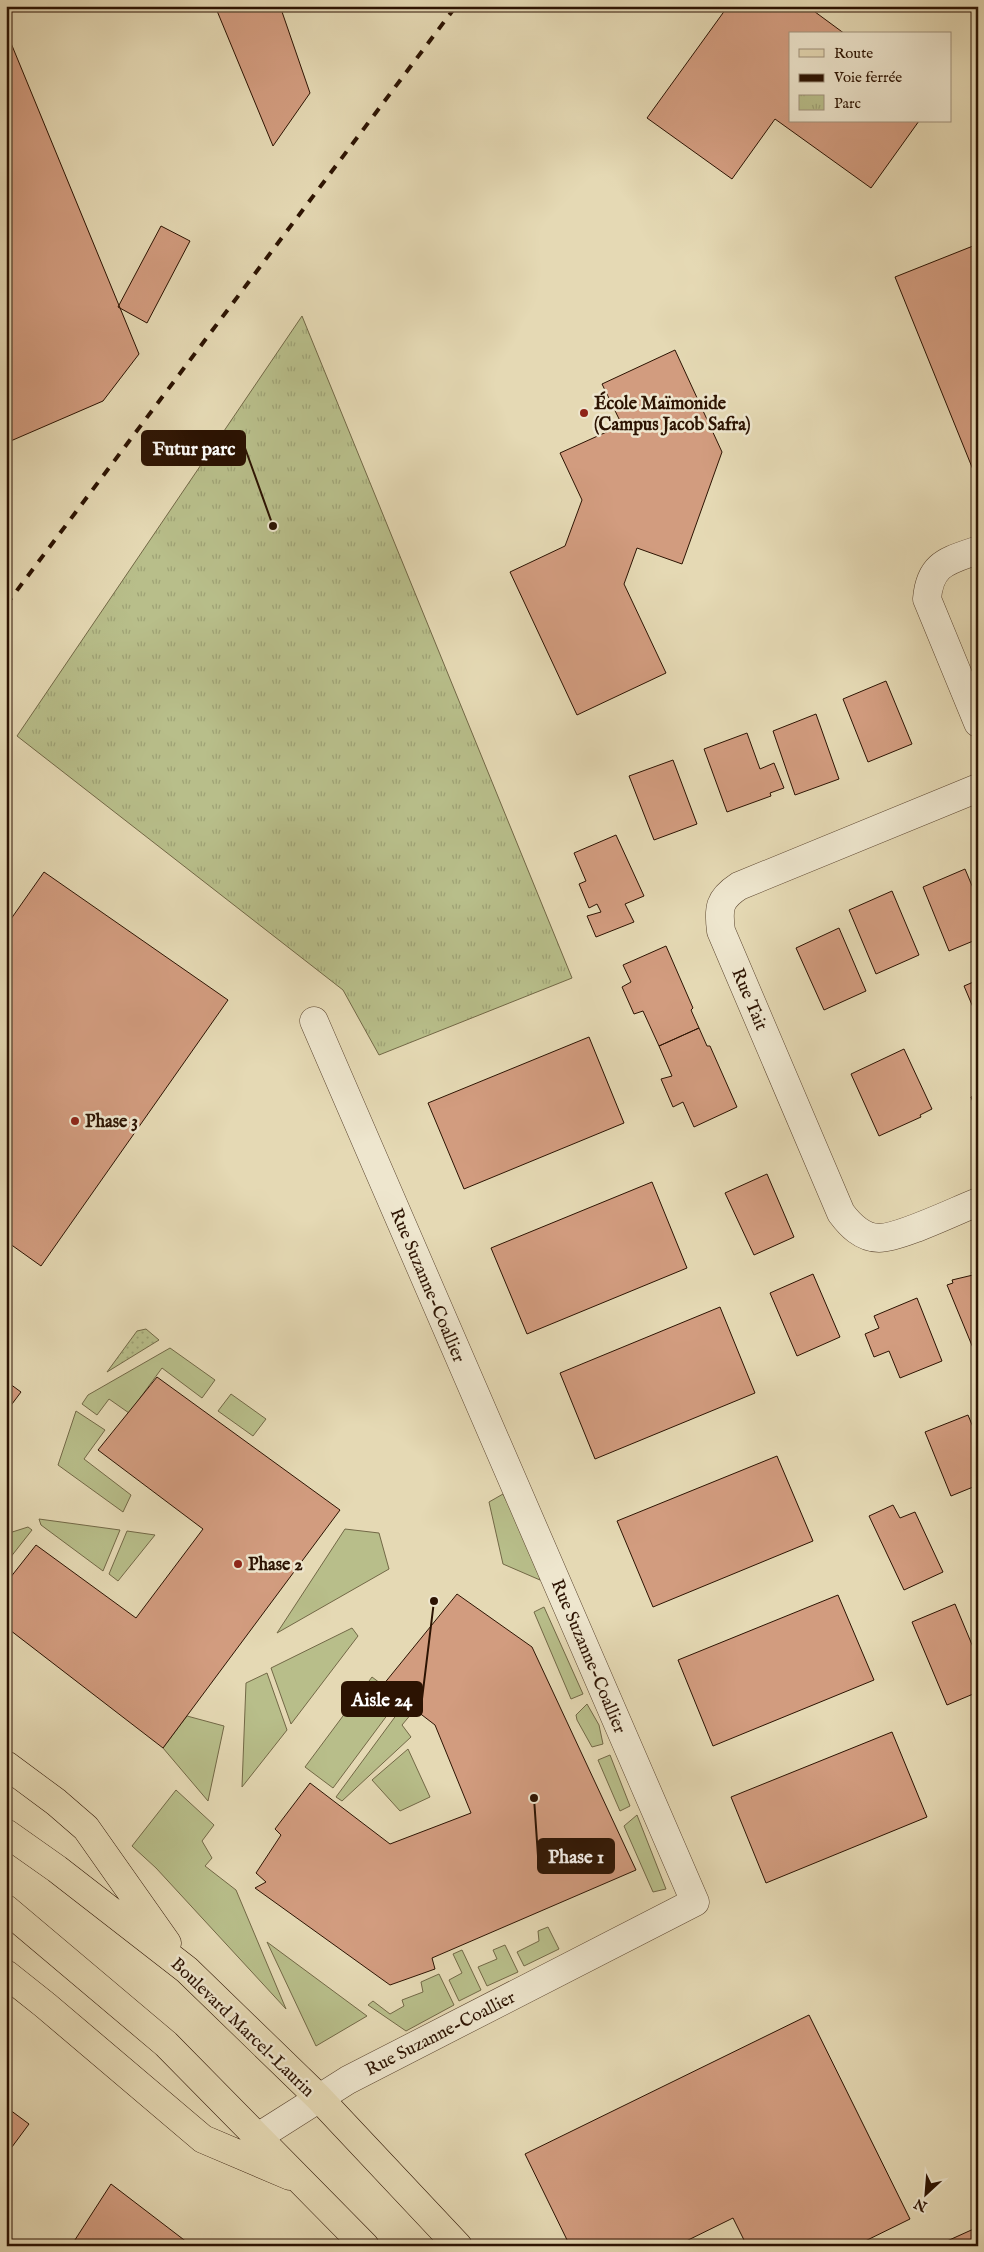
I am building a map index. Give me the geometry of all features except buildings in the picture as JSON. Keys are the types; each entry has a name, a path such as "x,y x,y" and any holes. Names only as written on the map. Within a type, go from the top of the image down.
{"main road":[{"path":"6,1765 56,1802 86,1828 187,1970"},
{"name":"Boulevard Marcel-Laurin","path":"6,1833 58,1869 187,1970 318,2097 458,2246"},
{"path":"6,1909 166,2044 365,2246"},
{"path":"6,1974 203,2139 301,2181"}],"street":[{"path":"978,550 944,563 934,573 928,584 927,599 978,723"},
{"name":"Rue Tait","path":"978,788 739,886 729,892 721,903 719,916 721,931 841,1213 850,1225 864,1235 878,1239 893,1236 978,1202"},
{"name":"Rue Suzanne-Coallier","path":"314,1021 695,1902 318,2097"},
{"path":"258,2136 318,2097"}],"green space":[{"path":"302,316 572,978 379,1055 343,990 17,736"},
{"path":"146,1329 159,1340 107,1372 137,1331"},
{"path":"170,1348 215,1380 202,1398 162,1368 129,1413 109,1399 97,1415 82,1404 88,1395"},
{"path":"231,1394 266,1419 253,1436 218,1411"},
{"path":"76,1411 105,1430 84,1459 131,1495 123,1512 58,1465"},
{"path":"503,1494 537,1560 540,1580 503,1564 489,1502"},
{"path":"39,1519 120,1530 103,1571 41,1525"},
{"path":"28,1527 32,1530 6,1563 6,1534"},
{"path":"345,1529 379,1533 389,1569 277,1633"},
{"path":"127,1531 155,1535 118,1581 109,1574"},
{"path":"544,1607 583,1694 571,1699 534,1612"},
{"path":"352,1628 358,1636 291,1724 271,1668"},
{"path":"267,1673 287,1730 242,1787 246,1683"},
{"path":"372,1677 400,1698 333,1788 305,1767"},
{"path":"587,1704 599,1725 603,1744 592,1747 576,1715"},
{"path":"403,1706 412,1713 402,1725 411,1737 342,1801 336,1797"},
{"path":"187,1716 224,1726 208,1801 163,1748"},
{"path":"408,1749 430,1797 400,1811 372,1780"},
{"path":"610,1755 630,1806 620,1811 598,1760"},
{"path":"176,1790 214,1825 202,1841 212,1858 205,1866 236,1890 286,2009 156,1868 132,1846"},
{"path":"637,1815 666,1889 653,1892 624,1826"},
{"path":"548,1927 559,1949 524,1966 517,1952 539,1941 538,1931"},
{"path":"267,1942 367,2016 316,2046"},
{"path":"505,1945 518,1972 487,1986 478,1967 497,1959 493,1950"},
{"path":"462,1950 481,1990 459,2001 449,1980 462,1973 453,1954"},
{"path":"439,1974 454,2005 406,2031 368,2005 373,2001 390,2014 404,2006 402,2000 423,1992 421,1982"}],"railway":[{"path":"6,605 456,6"}],"place":[{"name":"École Maïmonide (Campus Jacob Safra)","path":"584,413"},
{"name":"Futur parc","path":"273,526"},
{"name":"Phase 3","path":"75,1121"},
{"name":"Phase 2","path":"238,1564"},
{"name":"Aisle 24","path":"434,1601"},
{"name":"Phase 1","path":"534,1798"}]}
